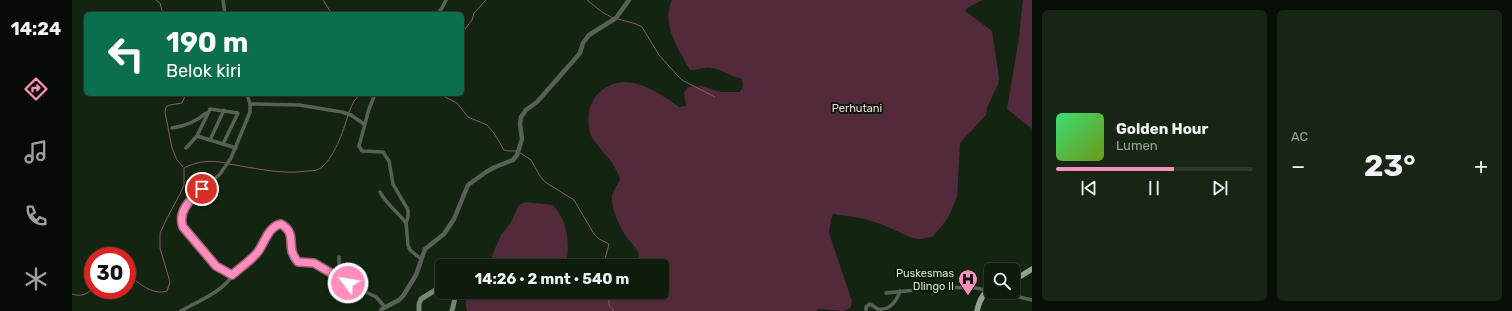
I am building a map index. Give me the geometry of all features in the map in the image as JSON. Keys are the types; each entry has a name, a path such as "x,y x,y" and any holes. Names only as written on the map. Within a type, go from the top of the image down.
{"main road":[{"path":"1020,276 1032,269"},
{"path":"419,311 421,299 435,290"},
{"path":"977,311 981,297 984,294"},
{"path":"452,311 455,299"}],"street":[{"path":"223,0 225,12"},
{"path":"439,12 446,0"},
{"path":"381,311 403,296 416,275 427,246 440,239 454,219 468,185 486,172 513,160 517,156 522,140 520,120 523,113 537,102 577,56 589,35 614,19 629,0"},
{"path":"232,275 212,262 183,227 181,217 184,210 194,197 220,174 231,158 248,118 250,104 248,96"},
{"path":"374,96 364,124 359,143 360,149 366,153 383,152 387,157 393,184 408,210 406,223 408,245 410,250 422,259"},
{"path":"250,104 299,105 342,112 351,115 364,124"},
{"path":"172,128 189,125 210,109 238,113 223,144"},
{"path":"210,140 224,110"},
{"path":"186,148 197,136 207,112"},
{"path":"197,136 236,148"},
{"path":"380,192 384,201 398,212 406,223"},
{"path":"181,311 217,290 227,282 232,275 257,253 273,228 281,224 291,233 291,250 294,258 298,262 314,263 340,279 376,297 385,307"},
{"path":"339,257 340,279"},
{"path":"886,293 916,290 931,286 984,289"},
{"path":"866,311 866,307 870,304 879,310 885,311 890,309 897,300 900,292"},
{"path":"1020,297 1032,300"}],"green space":[{"name":"Perhutani","path":"672,0 982,0 967,8 965,11 992,31 999,78 998,84 987,108 986,115 960,143 957,197 949,216 932,237 919,239 912,238 881,224 861,218 833,214 829,233 852,301 851,307 844,311 818,309 816,311 467,311 466,299 669,299 669,259 633,259 639,257 638,254 621,228 612,205 613,194 620,179 613,165 591,136 589,118 590,108 597,95 607,87 617,83 628,82 638,84 660,94 679,107 686,106 684,93 688,87 701,86 721,92 740,92 743,86 742,79 720,70 709,68 690,70 672,36 668,18"},
{"path":"1023,0 1032,0 1032,129 1007,109 1019,37"},
{"path":"525,202 553,205 562,218 567,233 567,259 492,259 501,235 510,224 519,205"}],"waterway":[{"path":"156,0 160,3 162,12"},
{"path":"323,0 331,12"},
{"path":"464,30 472,20 474,13 486,0"},
{"path":"587,0 602,12 613,18"},
{"path":"618,19 642,27 659,55 682,80 715,97"},
{"path":"183,167 177,160 172,148 165,112 166,107 182,103 185,96"},
{"path":"349,112 358,96"},
{"path":"443,96 457,103 468,117 487,125 494,133 504,150 516,151"},
{"path":"229,164 278,172 318,170 324,165 333,152 341,137 348,115"},
{"path":"519,152 531,160 545,182 574,200 594,234 599,239 609,244 605,259"},
{"path":"136,280 156,292 167,291 170,282 160,248 160,233 184,185 184,168 205,162 226,163"},
{"path":"72,294 84,294"},
{"path":"609,299 609,305 614,311"}],"place":[{"name":"Puskesmas Dlingo II","path":"968,296"}],"route":[{"path":"202,189 184,210 181,217 181,222 183,227 216,266 232,275 257,253 273,228 281,224 291,233 291,250 294,258 298,262 304,264 314,263 348,283"}]}
